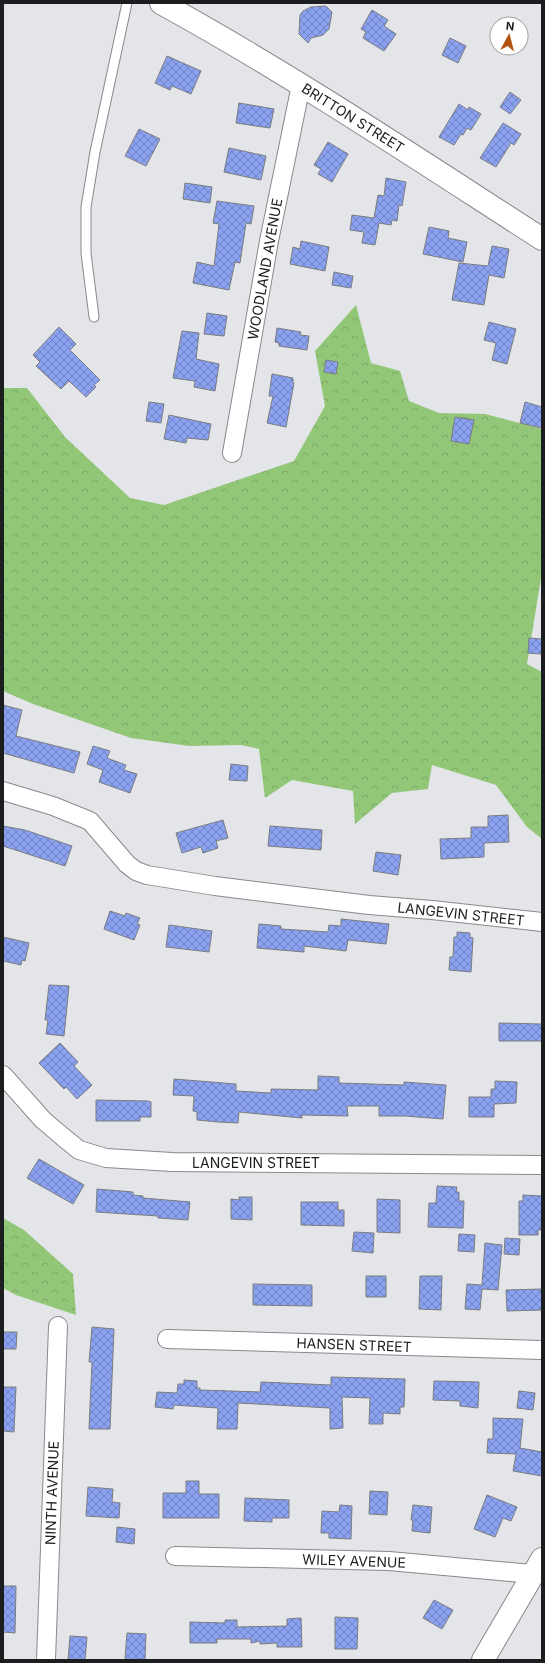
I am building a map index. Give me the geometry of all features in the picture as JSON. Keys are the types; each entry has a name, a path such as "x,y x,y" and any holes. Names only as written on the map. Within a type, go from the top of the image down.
{"street":[{"name":"BRITTON STREET","path":"161,3 217,34 540,232"},
{"name":"WOODLAND AVENUE","path":"232,453 269,241 301,85"},
{"name":"LANGEVIN STREET","path":"3,791 53,806 90,821 127,864 136,871 147,875 215,886 370,905 542,922"},
{"name":"LANGEVIN STREET","path":"3,1075 43,1120 79,1150 106,1158 172,1162 542,1165"},
{"name":"NINTH AVENUE","path":"46,1660 58,1326"},
{"name":"HANSEN STREET","path":"166,1339 542,1350"},
{"name":"WILEY AVENUE","path":"175,1556 389,1561 538,1567"},
{"path":"482,1660 538,1567"}],"lane":[{"path":"94,317 86,253 86,207 96,144 127,3"}],"green space":[{"path":"356,305 371,363 400,371 409,401 439,413 485,414 542,429 542,572 527,664 542,672 542,839 527,827 496,785 432,765 428,789 392,793 355,824 353,791 292,780 265,798 259,749 241,745 189,746 131,738 33,704 3,691 3,388 27,388 65,437 130,498 164,505 294,461 325,406 315,351"},
{"path":"3,1218 24,1230 73,1274 76,1315 16,1295 3,1288"}],"building":[{"path":"326,6 332,12 329,29 323,35 311,38 308,43 299,34 300,15 303,11 311,7"},
{"path":"372,10 388,20 384,26 396,34 384,51 363,38 366,32 361,29"},
{"path":"450,38 466,46 458,63 442,55"},
{"path":"167,56 201,71 191,94 172,86 170,90 155,83"},
{"path":"510,92 521,100 510,114 500,107"},
{"path":"239,103 274,109 270,128 236,123"},
{"path":"459,104 468,110 469,107 481,114 471,130 467,128 454,145 439,137"},
{"path":"503,123 521,134 514,145 511,143 496,167 480,158"},
{"path":"139,129 160,139 146,166 125,156"},
{"path":"328,142 348,154 332,182 318,174 321,169 314,165"},
{"path":"229,148 266,156 261,180 224,172"},
{"path":"386,178 406,182 402,206 399,205 397,221 392,220 391,225 379,223 375,245 362,243 364,232 350,230 352,215 374,218 378,195 384,196"},
{"path":"185,183 212,187 210,203 183,199"},
{"path":"217,201 254,206 251,224 246,223 240,263 235,262 229,290 193,283 197,262 214,266 219,224 213,223"},
{"path":"429,227 449,231 448,238 467,242 463,262 423,254"},
{"path":"301,241 329,247 325,271 290,264 293,247 300,249"},
{"path":"492,246 509,249 504,278 489,275 484,305 452,300 459,263 488,266"},
{"path":"334,272 353,276 351,288 332,285"},
{"path":"207,313 227,316 224,336 204,334"},
{"path":"489,322 516,329 507,364 492,360 496,343 484,340"},
{"path":"59,327 76,344 70,350 100,380 94,385 96,387 86,397 69,381 61,389 36,366 40,362 33,355"},
{"path":"277,328 301,332 300,335 309,336 307,350 279,346 279,343 275,342"},
{"path":"182,331 199,333 196,359 219,364 215,391 194,387 195,381 173,378"},
{"path":"326,360 338,362 336,374 324,372"},
{"path":"272,374 293,378 294,383 286,427 267,423 273,396 269,396"},
{"path":"149,402 164,404 161,423 146,421"},
{"path":"525,402 542,407 542,428 520,423"},
{"path":"169,415 211,424 208,440 187,438 186,443 164,439"},
{"path":"455,417 474,420 469,444 451,441"},
{"path":"529,638 542,639 542,654 528,653"},
{"path":"3,705 22,710 16,736 80,752 74,773 3,753"},
{"path":"93,746 110,751 107,758 126,765 124,770 137,774 130,793 99,782 103,770 87,764"},
{"path":"231,764 248,766 247,781 229,780"},
{"path":"508,815 509,842 484,843 484,857 441,859 440,839 471,838 471,827 488,827 488,816"},
{"path":"223,820 228,838 216,841 218,848 203,853 201,847 182,853 176,833"},
{"path":"3,826 25,830 72,846 65,866 3,846"},
{"path":"270,826 322,830 321,850 268,846"},
{"path":"376,852 401,855 398,875 373,871"},
{"path":"110,911 125,916 126,913 140,918 137,924 140,925 134,940 104,929"},
{"path":"341,919 389,924 386,944 348,940 346,951 304,946 304,952 257,948 259,924 281,926 281,929 328,932 329,925 341,926"},
{"path":"169,925 212,931 209,952 166,947"},
{"path":"457,932 470,933 470,937 473,938 471,972 449,970 450,957 453,957 454,937 457,937"},
{"path":"3,937 29,943 25,961 22,960 21,965 3,961"},
{"path":"49,985 69,986 64,1036 46,1034 48,1020 45,1020"},
{"path":"499,1023 542,1024 542,1041 499,1041"},
{"path":"60,1043 78,1062 74,1066 92,1085 77,1099 66,1087 64,1089 39,1063"},
{"path":"318,1076 339,1077 339,1083 404,1085 404,1082 446,1085 443,1119 405,1116 379,1116 379,1106 347,1106 348,1116 302,1115 302,1118 239,1112 238,1123 218,1122 197,1120 197,1112 193,1111 194,1096 173,1095 174,1079 236,1084 236,1091 271,1093 271,1089 318,1090"},
{"path":"495,1081 517,1082 516,1103 494,1104 494,1117 469,1117 469,1097 491,1097 491,1089 495,1089"},
{"path":"96,1100 148,1101 151,1102 151,1117 140,1117 140,1121 96,1121"},
{"path":"39,1159 84,1185 73,1204 27,1178"},
{"path":"437,1186 457,1187 456,1192 459,1192 459,1201 464,1201 463,1228 428,1227 429,1203 436,1203"},
{"path":"97,1189 133,1192 133,1195 143,1196 143,1198 190,1202 188,1220 158,1218 158,1216 96,1212"},
{"path":"523,1195 542,1196 541,1230 538,1230 538,1235 519,1235 519,1201 523,1201"},
{"path":"239,1197 252,1197 252,1220 231,1219 231,1199 239,1200"},
{"path":"377,1199 400,1200 400,1233 377,1232"},
{"path":"301,1202 338,1202 338,1210 344,1210 344,1226 301,1225"},
{"path":"354,1232 374,1233 373,1253 352,1251"},
{"path":"459,1234 475,1235 474,1252 458,1251"},
{"path":"505,1238 520,1239 519,1255 504,1254"},
{"path":"485,1243 502,1245 498,1290 482,1289 480,1310 465,1309 467,1284 482,1285"},
{"path":"366,1276 386,1276 386,1297 366,1297"},
{"path":"420,1276 442,1276 441,1310 419,1309"},
{"path":"253,1284 312,1285 312,1306 253,1305"},
{"path":"541,1289 542,1310 507,1311 506,1290"},
{"path":"92,1327 114,1329 110,1429 89,1429 92,1362 89,1362"},
{"path":"3,1332 17,1332 16,1349 3,1349"},
{"path":"331,1377 405,1379 404,1407 400,1407 400,1414 383,1413 383,1424 369,1424 370,1398 342,1397 343,1428 330,1429 330,1408 238,1403 237,1429 217,1429 218,1408 174,1405 173,1409 155,1407 157,1392 177,1393 178,1384 184,1384 184,1380 197,1381 197,1388 200,1388 200,1390 260,1392 261,1382 331,1385"},
{"path":"434,1381 479,1382 478,1408 460,1406 460,1401 433,1400"},
{"path":"3,1387 16,1387 14,1432 3,1431"},
{"path":"519,1391 535,1393 533,1410 517,1408"},
{"path":"493,1418 523,1419 520,1448 542,1452 542,1476 513,1471 516,1454 487,1453 488,1439 493,1439"},
{"path":"186,1481 199,1481 199,1494 219,1494 219,1518 163,1518 163,1493 186,1493"},
{"path":"88,1487 113,1489 112,1502 120,1503 119,1518 86,1516"},
{"path":"370,1491 388,1492 387,1515 369,1514"},
{"path":"487,1495 517,1507 511,1521 503,1518 495,1537 474,1529"},
{"path":"245,1498 289,1500 289,1518 272,1518 272,1522 244,1521"},
{"path":"340,1505 352,1506 351,1539 329,1538 329,1533 321,1533 322,1511 339,1512"},
{"path":"413,1505 432,1507 430,1533 412,1531 413,1520 411,1520"},
{"path":"117,1527 135,1529 134,1544 116,1542"},
{"path":"3,1586 16,1586 15,1633 3,1632"},
{"path":"434,1600 453,1610 442,1629 423,1618"},
{"path":"335,1617 358,1618 357,1649 335,1649"},
{"path":"301,1618 302,1647 277,1647 277,1643 260,1644 260,1641 251,1643 251,1639 217,1639 217,1643 190,1643 190,1622 225,1623 225,1620 237,1620 237,1627 287,1626 287,1619"},
{"path":"127,1633 146,1634 145,1659 128,1660 125,1658"},
{"path":"70,1636 87,1637 85,1660 68,1660"}]}
